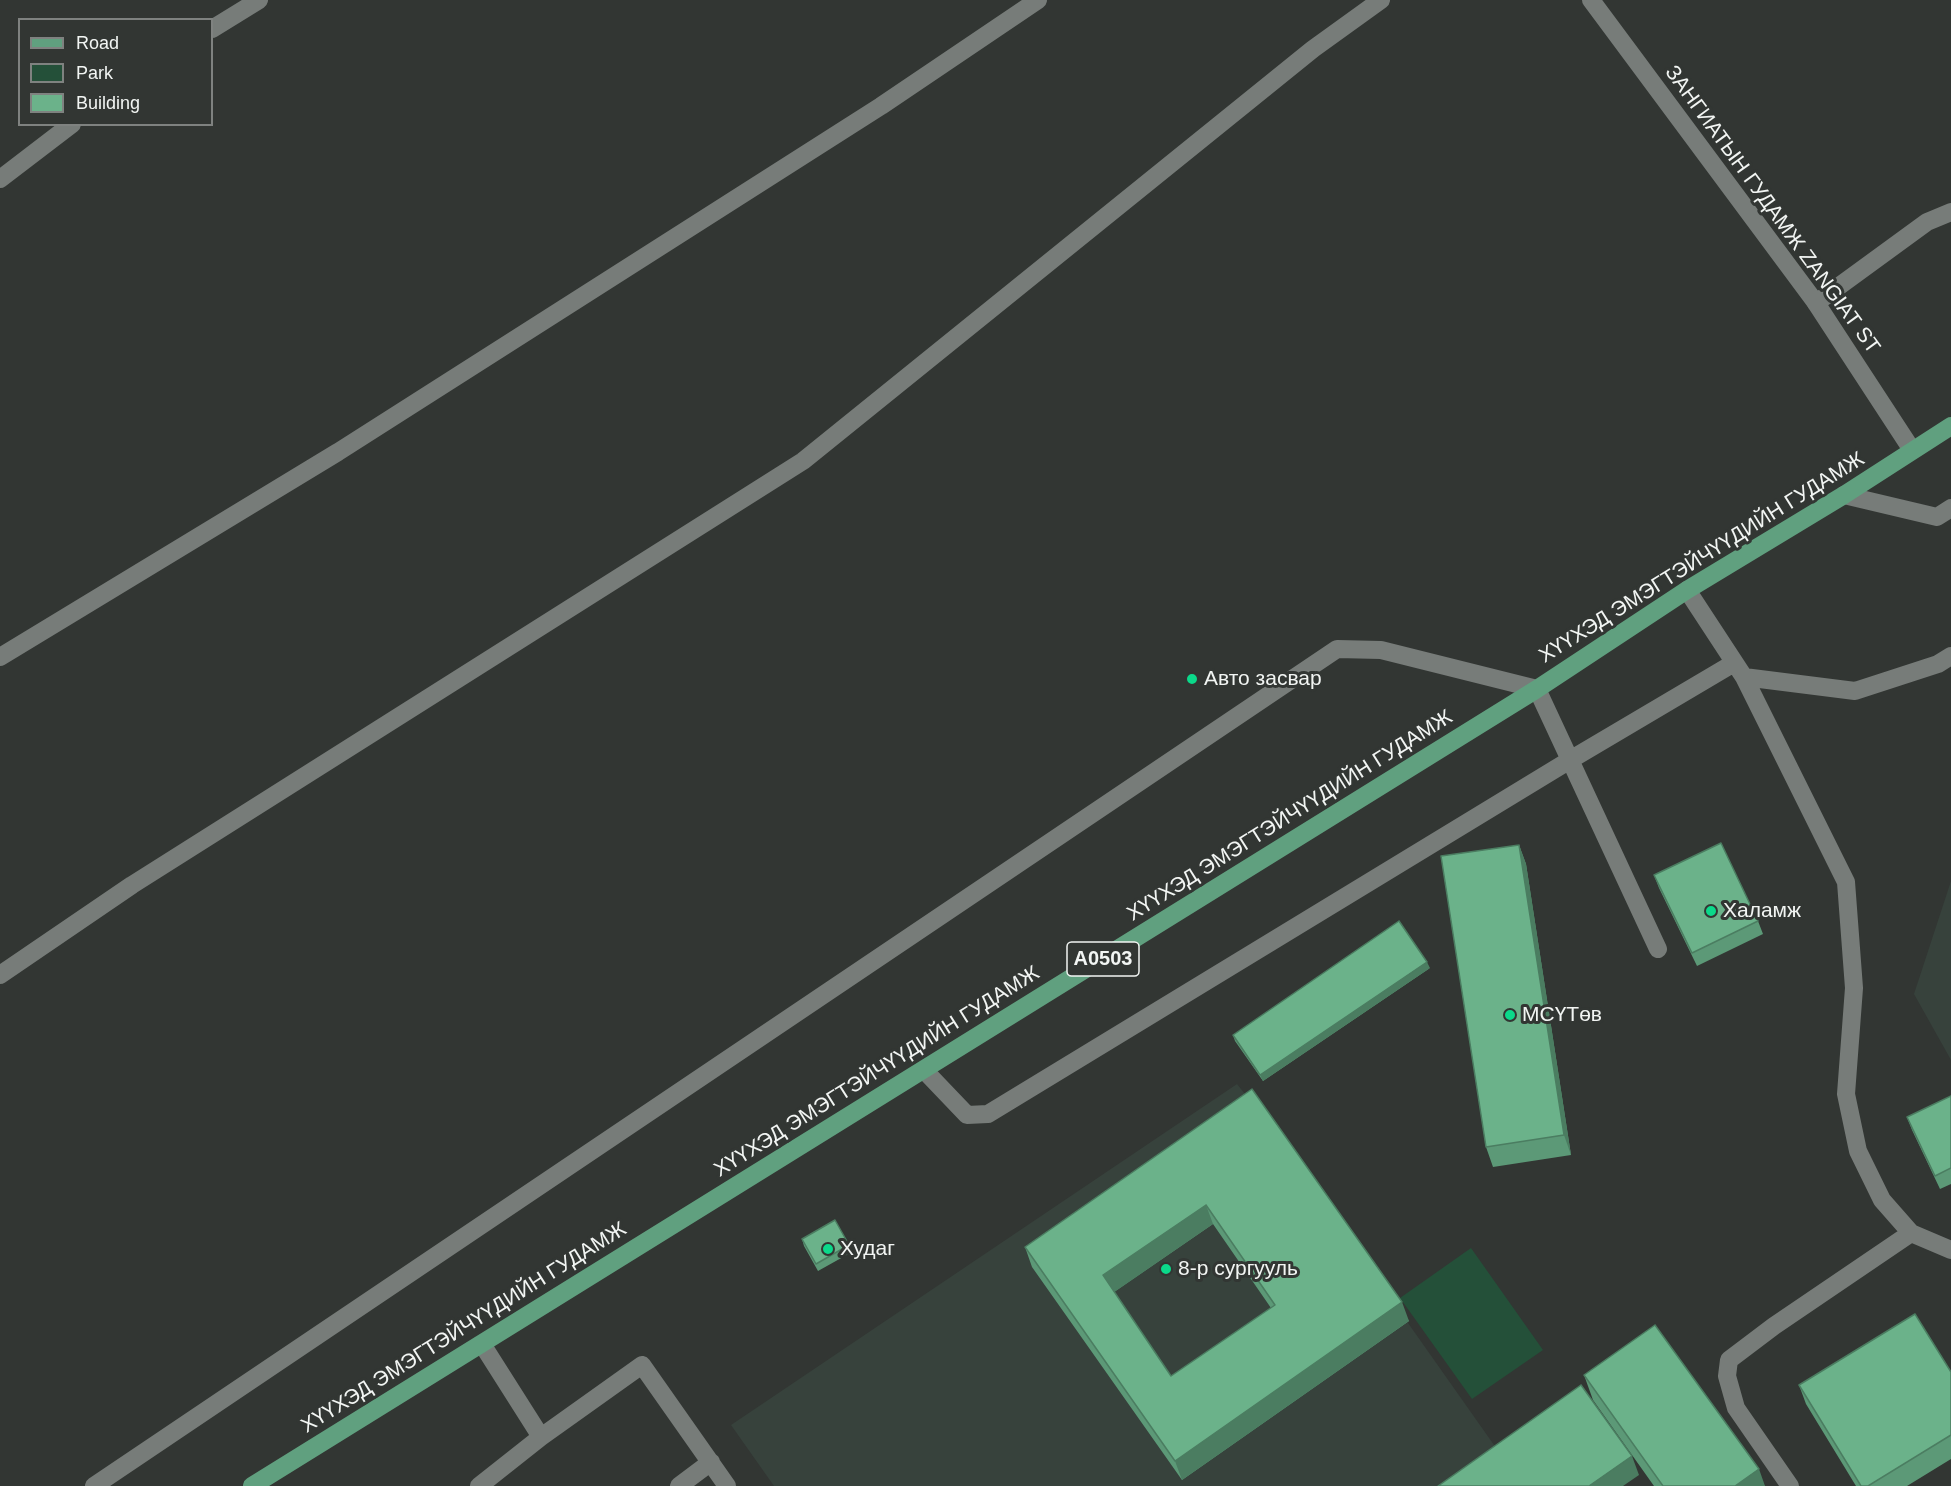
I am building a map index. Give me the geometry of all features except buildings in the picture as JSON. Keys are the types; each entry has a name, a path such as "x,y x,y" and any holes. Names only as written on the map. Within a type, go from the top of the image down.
{"main road":[{"name":"ХҮҮХЭД ЭМЭГТЭЙЧҮҮДИЙН ГУДАМЖ","path":"252,1486 1537,689 1687,590 1844,495 1951,426"}],"street":[{"path":"213,28 259,0"},
{"path":"0,657 338,452 880,106 1038,0"},
{"path":"0,975 132,885 803,460 1313,49 1381,0"},
{"name":"ЗАНГИАТЫН ГУДАМЖ ZANGIAT ST","path":"1591,0 1816,303 1912,450"},
{"path":"0,179 69,126"},
{"path":"1816,303 1927,222 1951,212"},
{"path":"1844,495 1937,517 1951,508"},
{"path":"1687,590 1739,670 1846,882 1854,988 1846,1094 1858,1151 1882,1200 1911,1233 1951,1250"},
{"path":"94,1486 1337,649 1381,650 1537,689 1658,949"},
{"path":"924,1070 967,1115 988,1114 1570,760 1739,670 1855,691 1938,664 1951,656"},
{"path":"1790,1486 1736,1407 1727,1376 1729,1360 1774,1326 1911,1233"},
{"path":"482,1344 541,1437"},
{"path":"479,1486 541,1437 642,1365 727,1486"},
{"path":"679,1486 711,1462"}],"shaded area":[{"path":"1951,881 1951,1060 1914,994"},
{"name":"8-р сургууль","path":"1237,1084 1260,1113 1506,1462 1473,1486 774,1486 731,1425"}],"green space":[{"path":"1471,1248 1543,1350 1472,1399 1400,1298"}],"place":[{"name":"Авто засвар","path":"1192,679"},
{"name":"Халамж","path":"1711,911"},
{"name":"МСҮТөв","path":"1510,1015"},
{"name":"Худаг","path":"828,1249"},
{"name":"8-р сургууль","path":"1166,1269"}]}
